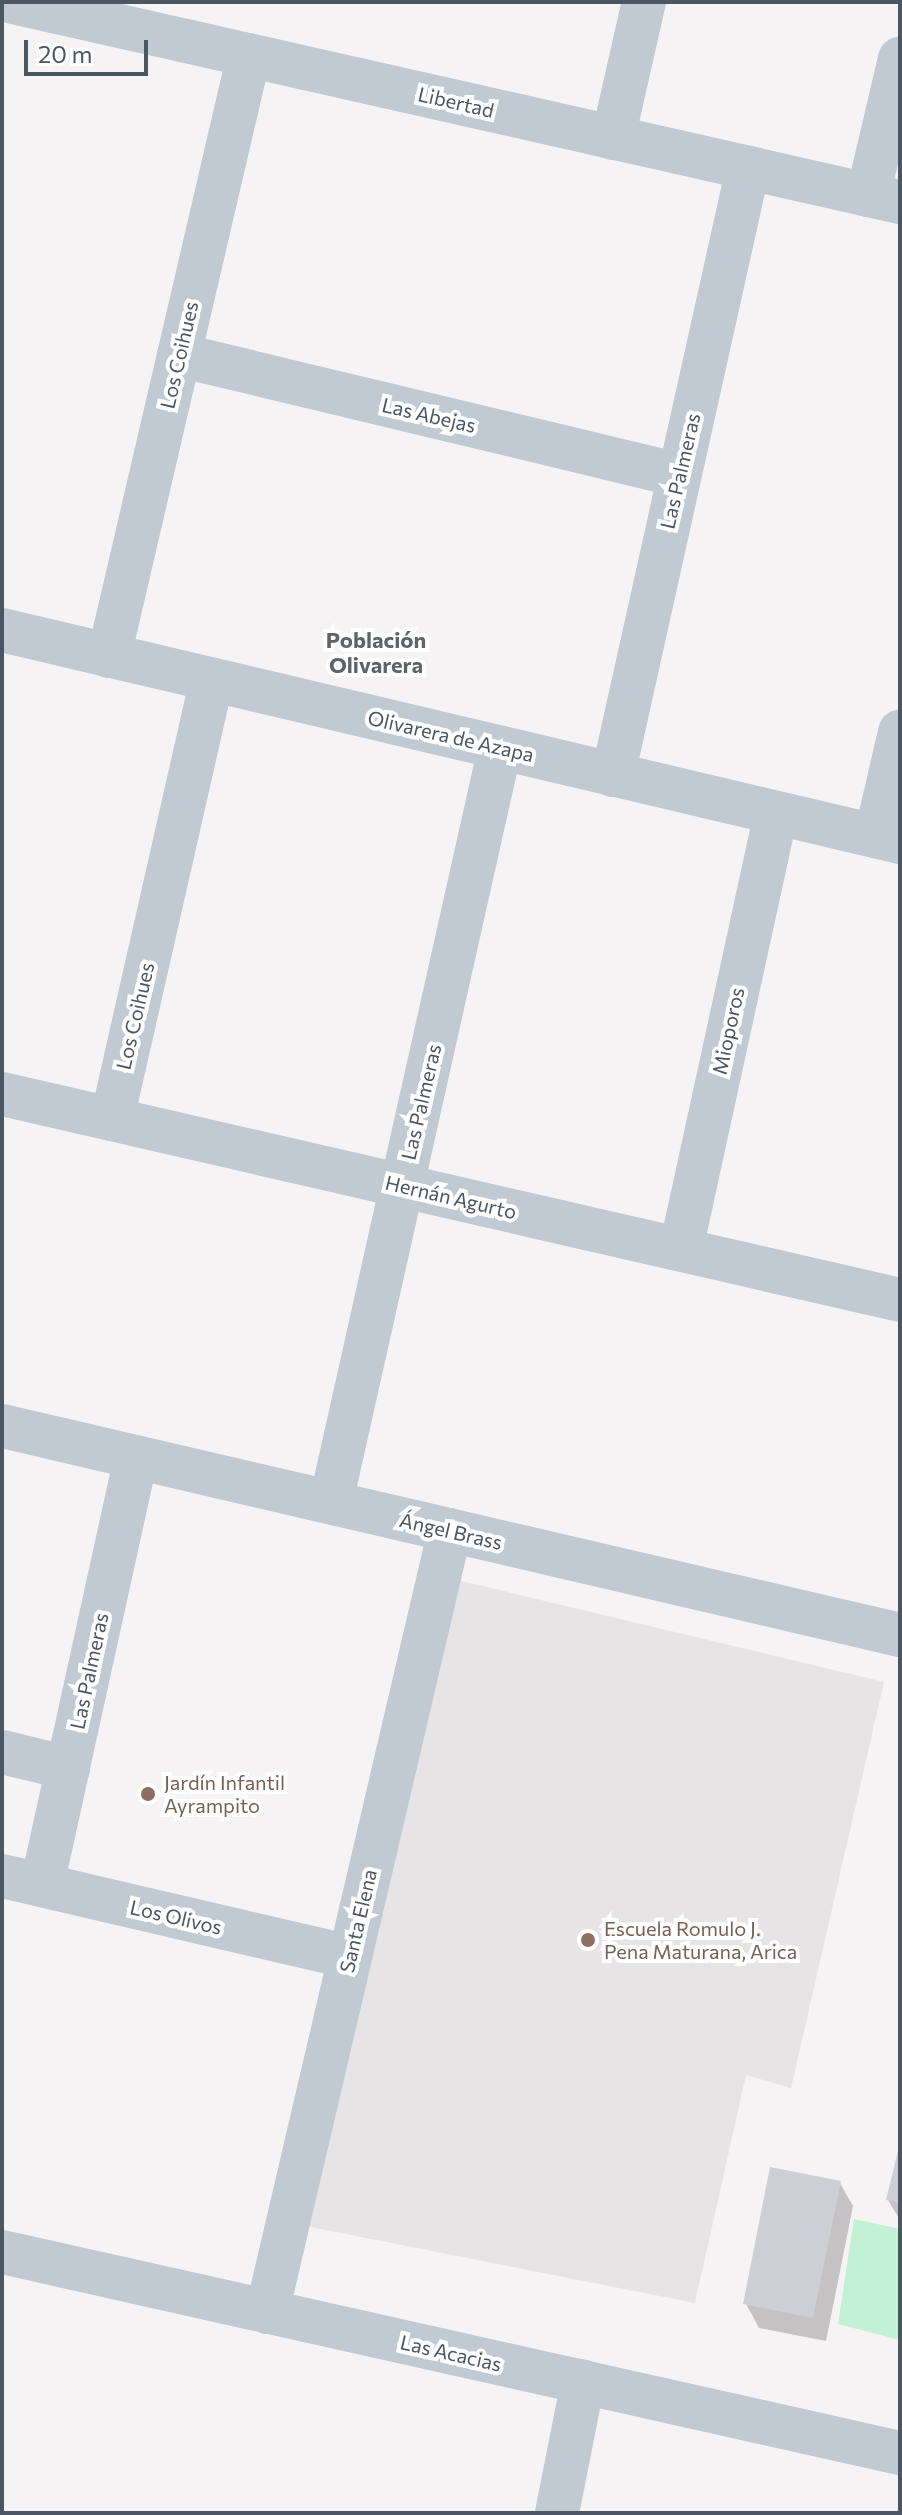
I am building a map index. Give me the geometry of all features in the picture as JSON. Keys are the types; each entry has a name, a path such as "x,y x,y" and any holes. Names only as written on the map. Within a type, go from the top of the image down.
{"street":[{"name":"Libertad","path":"13,2 148,17 249,55 884,199"},
{"path":"613,138 644,2"},
{"name":"Los Coihues","path":"109,656 249,55"},
{"path":"884,199 900,59"},
{"name":"Las Palmeras","path":"613,775 748,168"},
{"name":"Las Abejas","path":"179,355 679,475"},
{"name":"Olivarera de Azapa","path":"2,630 888,839"},
{"name":"Los Coihues","path":"112,1119 212,680"},
{"path":"888,839 900,732"},
{"name":"Las Palmeras","path":"331,1502 500,748"},
{"name":"Mioporos","path":"681,1249 776,813"},
{"name":"Hernán Agurto","path":"2,1094 900,1300"},
{"name":"Ángel Brass","path":"2,1426 900,1635"},
{"name":"Las Palmeras","path":"22,1881 68,1768 136,1457"},
{"name":"Santa Elena","path":"267,2312 450,1530"},
{"path":"2,1752 68,1768"},
{"name":"Los Olivos","path":"22,1881 350,1957"},
{"name":"Las Acacias","path":"2,2252 900,2453"},
{"path":"557,2513 583,2382"}],"shaded area":[{"path":"453,1579 884,1682 791,2088 746,2075 695,2303 306,2226"}],"green space":[{"path":"854,2219 900,2229 900,2340 838,2324"}],"building":[{"path":"900,2147 900,2203 886,2200"},
{"path":"770,2167 841,2181 813,2318 743,2304"}],"place":[{"name":"Jardín Infantil Ayrampito","path":"148,1794"},
{"name":"Escuela Romulo J. Pena Maturana, Arica","path":"588,1940"}],"district":[{"name":"Población Olivarera","path":"376,652"}]}
